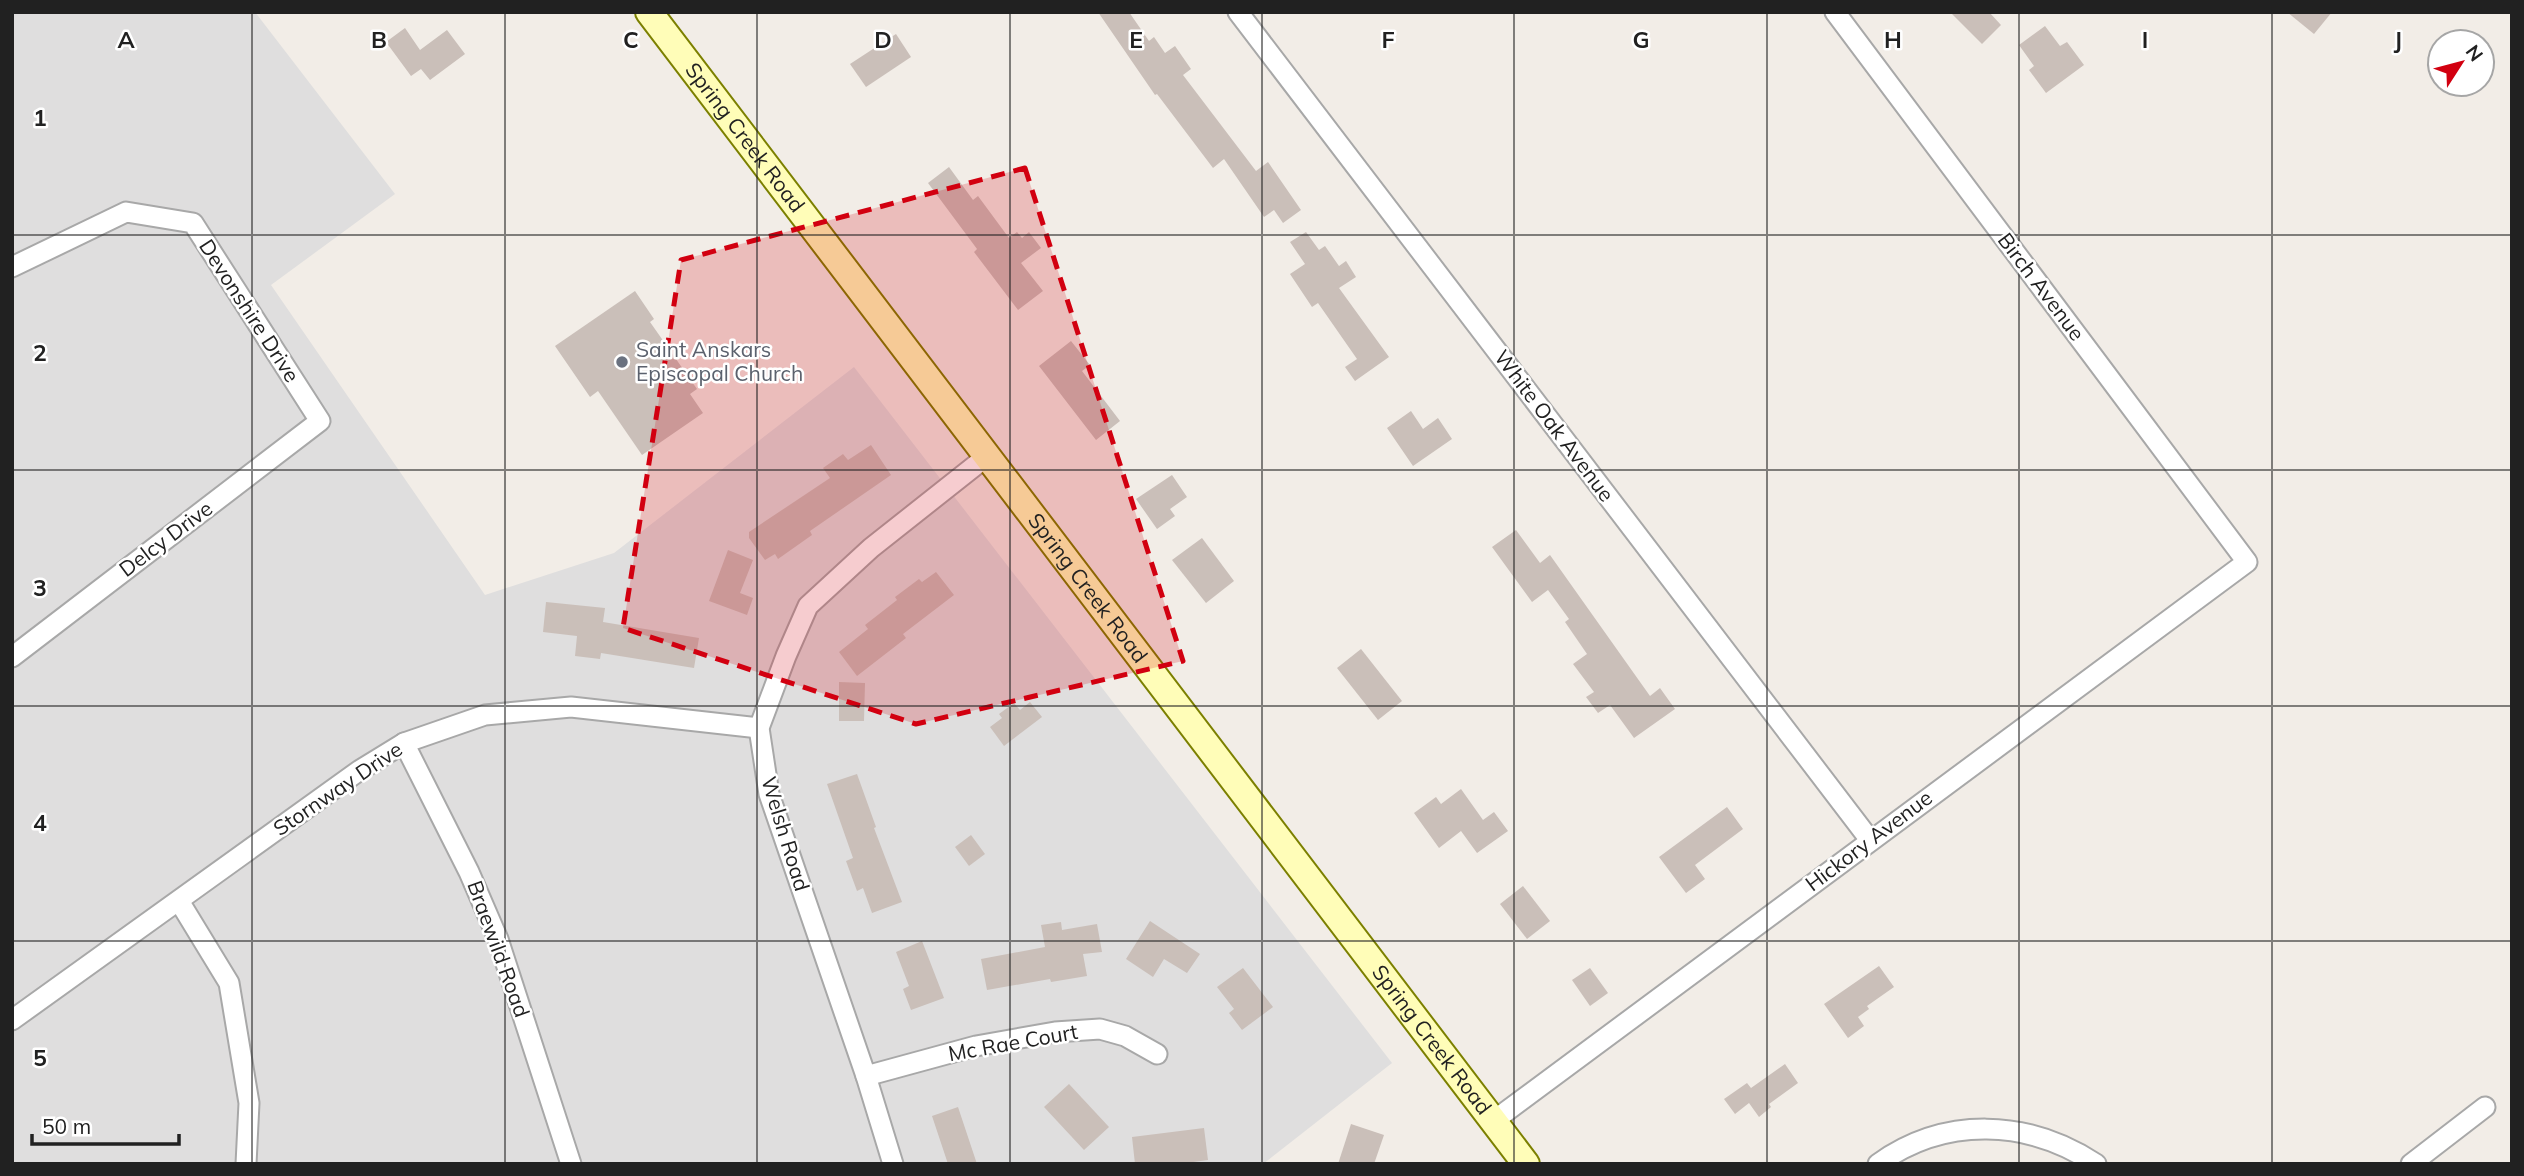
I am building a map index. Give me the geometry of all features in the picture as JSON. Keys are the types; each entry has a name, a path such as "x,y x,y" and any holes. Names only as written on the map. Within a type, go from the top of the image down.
{"main road":[{"name":"Spring Creek Road","path":"649,12 1526,1164"}],"street":[{"name":"White Oak Avenue","path":"1238,12 1870,840"},
{"name":"Birch Avenue","path":"1835,12 2248,562"},
{"name":"Devonshire Drive","path":"12,267 127,212 193,223 320,421"},
{"name":"Delcy Drive","path":"12,657 320,421"},
{"name":"Welsh Road","path":"893,1164 866,1076 769,794 759,728 808,606 871,548 986,457"},
{"name":"Hickory Avenue","path":"1492,1122 2248,562"},
{"name":"Stornway Drive","path":"12,1020 360,770 404,743 485,715 571,707 759,728"},
{"name":"Braewild Road","path":"404,743 469,872 498,939 571,1164"},
{"path":"179,901 229,983 249,1103 246,1164"},
{"name":"Mc Rae Court","path":"866,1076 976,1046 1055,1032 1100,1029 1125,1036 1157,1054"},
{"path":"2411,1164 2485,1107"},
{"path":"1878,1164 1918,1142 1947,1132 1979,1127 2032,1134 2096,1164"}],"highlighted area":[{"path":"1025,168 1183,661 916,724 623,628 681,260"}],"shaded area":[{"path":"12,12 255,12 395,194 271,285 485,595 614,553 854,367 1392,1063 1263,1164 12,1164"}],"building":[{"path":"1098,12 1129,12 1149,41 1154,37 1165,53 1175,46 1191,69 1183,75 1256,171 1268,162 1301,210 1283,223 1274,210 1264,217 1224,159 1213,168 1157,94 1155,95"},
{"path":"1950,12 1989,12 2001,25 1982,44"},
{"path":"2287,12 2332,12 2314,34"},
{"path":"2045,26 2060,46 2067,42 2084,65 2046,93 2029,70 2034,66 2019,45"},
{"path":"405,28 420,50 447,30 465,54 430,80 421,69 411,76 386,42"},
{"path":"896,34 911,57 866,87 850,64"},
{"path":"949,167 973,200 978,196 1009,238 1017,232 1022,238 1029,232 1041,248 1021,263 1043,291 1018,310 974,252 977,249 928,183"},
{"path":"1306,232 1319,250 1325,246 1339,266 1346,261 1356,277 1339,288 1389,357 1355,381 1345,367 1357,359 1318,303 1312,307 1290,274 1305,264 1290,242"},
{"name":"Saint Anskars Episcopal Church","path":"635,291 654,319 650,322 697,389 690,394 703,413 642,455 598,391 590,397 555,346"},
{"path":"1071,341 1090,365 1082,371 1120,421 1096,440 1039,366"},
{"path":"1411,411 1423,429 1438,418 1452,439 1413,466 1387,428"},
{"path":"871,445 891,475 810,531 812,535 778,559 775,554 765,560 749,538 749,532 830,478 823,468 843,454 848,460"},
{"path":"1172,475 1187,497 1170,509 1175,516 1157,529 1136,499"},
{"path":"1516,530 1540,563 1550,555 1650,696 1660,688 1675,709 1634,738 1610,705 1598,713 1586,697 1594,692 1573,664 1587,654 1565,622 1569,619 1548,590 1532,602 1492,547"},
{"path":"1202,538 1234,581 1206,603 1172,560"},
{"path":"728,550 753,560 740,593 753,598 747,615 709,601"},
{"path":"936,572 954,595 903,634 906,638 857,676 839,652 868,629 865,625 897,600 895,597 919,579 922,582"},
{"path":"546,602 605,608 603,622 699,638 694,668 601,653 600,659 575,656 577,636 543,632"},
{"path":"1361,649 1402,701 1378,720 1337,668"},
{"path":"839,682 865,683 864,721 839,721"},
{"path":"1030,702 1042,717 1004,746 990,727 1002,718 999,714 1014,703 1020,710"},
{"path":"857,774 902,902 872,913 863,888 857,891 846,861 853,858 827,784"},
{"path":"1461,789 1483,820 1494,812 1508,831 1477,853 1461,831 1439,848 1414,813 1436,797 1441,804"},
{"path":"1727,807 1743,829 1695,865 1705,879 1686,893 1659,857"},
{"path":"971,835 985,854 969,866 955,847"},
{"path":"1523,886 1550,921 1527,939 1500,904"},
{"path":"1150,921 1200,954 1187,973 1164,959 1153,977 1126,959"},
{"path":"1061,922 1062,930 1097,924 1102,952 1083,954 1087,976 1051,982 1050,979 987,990 981,959 1045,947 1041,925"},
{"path":"922,941 944,998 911,1010 903,989 909,986 896,952"},
{"path":"1879,966 1894,987 1867,1006 1869,1009 1858,1017 1864,1026 1848,1038 1824,1004"},
{"path":"1243,968 1273,1007 1242,1030 1229,1013 1234,1009 1217,987"},
{"path":"1590,968 1608,993 1590,1006 1572,980"},
{"path":"1785,1064 1798,1083 1769,1104 1771,1107 1759,1117 1749,1103 1735,1114 1724,1099 1747,1083 1751,1088"},
{"path":"1069,1084 1109,1127 1084,1150 1044,1107"},
{"path":"958,1107 977,1164 948,1164 932,1116"},
{"path":"1351,1124 1384,1135 1374,1164 1338,1164"},
{"path":"1204,1128 1208,1160 1179,1164 1135,1164 1132,1137"}],"place":[{"name":"Saint Anskars Episcopal Church","path":"622,362"}]}
